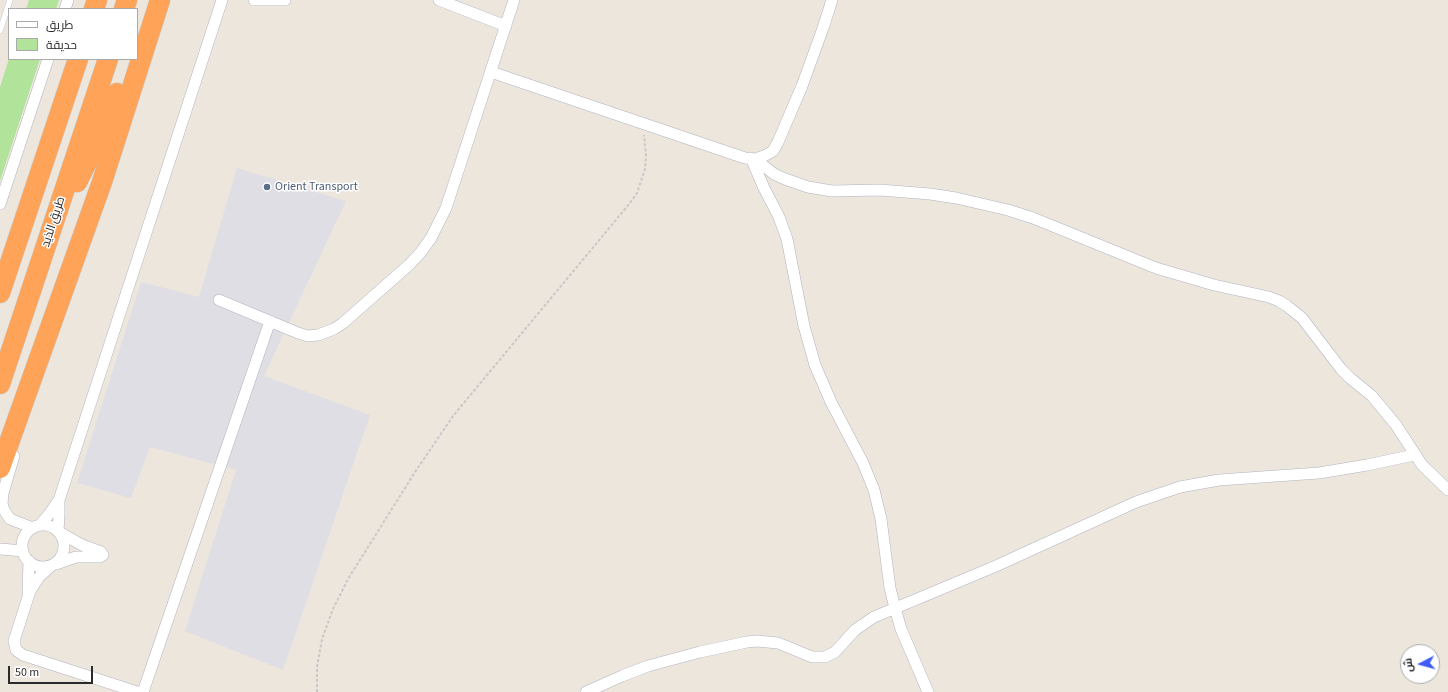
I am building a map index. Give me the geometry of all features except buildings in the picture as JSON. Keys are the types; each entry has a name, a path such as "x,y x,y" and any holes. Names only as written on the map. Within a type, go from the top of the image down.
{"highway":[{"path":"138,36 151,0"},
{"path":"0,468 102,182 160,0"},
{"path":"0,293 78,60"},
{"name":"طريق الذيد","path":"0,384 108,60"},
{"path":"56,214 73,188 92,154 130,60"}],"street":[{"path":"137,692 19,653 14,646 14,641 34,584 60,559 64,549 64,543 58,532 59,500 222,0"},
{"path":"254,0 285,0"},
{"path":"439,0 506,26"},
{"path":"218,300 308,336 334,329 351,317 410,264 431,238 446,208 514,0"},
{"path":"491,72 745,158 753,159 764,156 773,151 778,142 802,86 832,0"},
{"path":"0,204 48,60"},
{"path":"753,159 774,174 808,187 832,191 880,190 923,194 956,198 1008,210 1033,218 1156,268 1214,285 1269,297 1278,301 1302,318 1341,369 1355,383 1372,396 1396,425 1414,455 1430,475 1448,490"},
{"path":"753,159 764,188 779,217 787,239 804,326 815,365 831,402 863,463 874,490 881,519 890,588 895,608 901,629 928,692"},
{"path":"143,692 270,321"},
{"path":"25,399 27,406 25,419 3,493 2,504 4,510 10,519 36,527 50,526 82,545 101,552 103,555 100,557 76,557 52,566 39,567 29,561 23,552 23,540 25,536 36,527 50,513 59,500"},
{"path":"586,692 648,666 687,655 747,642 758,641 778,643 812,657 824,657 836,652 847,638 864,623 874,617 996,566 1136,502 1180,487 1225,479 1294,476 1325,472 1367,466 1414,455"},
{"path":"0,549 23,552"},
{"path":"28,598 29,561"}],"lane":[{"path":"0,31 10,0"}],"path":[{"path":"317,692 317,667 322,639 333,608 348,579 453,416 637,193 645,169 646,156 643,124"}],"shaded area":[{"path":"237,168 346,201 264,376 370,415 283,670 185,631 236,470 150,447 131,498 77,483 141,282 199,297"}],"green space":[{"path":"29,0 59,0 56,8 26,8"},
{"path":"9,60 40,60 0,181 0,87"}],"place":[{"name":"Orient Transport","path":"267,187"}]}
